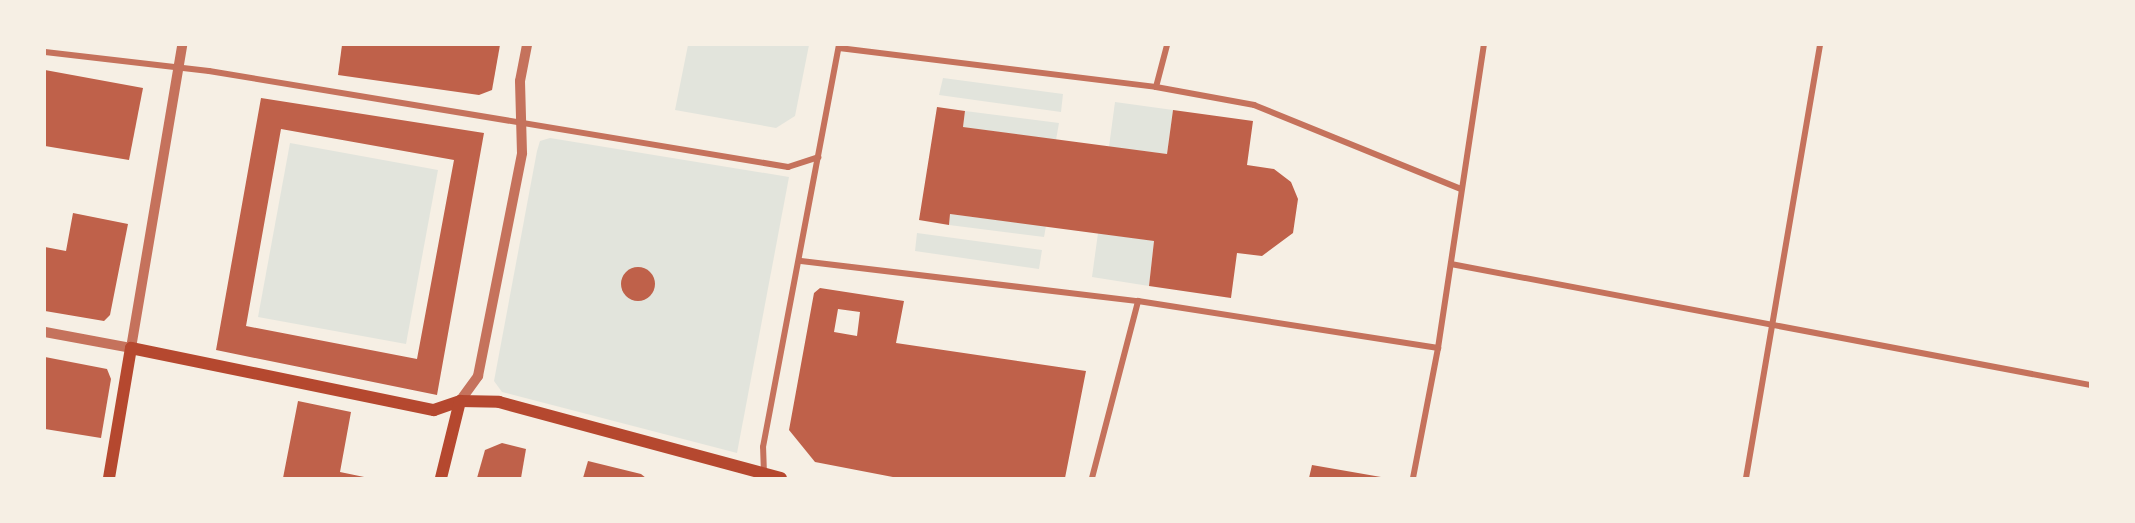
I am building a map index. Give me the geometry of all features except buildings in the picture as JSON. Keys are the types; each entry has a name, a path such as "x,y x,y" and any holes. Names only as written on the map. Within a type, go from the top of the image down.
{"main road":[{"path":"109,478 131,348 434,410 460,401 500,402 730,461 764,476 781,478"},
{"path":"441,478 460,401"}],"street":[{"path":"45,332 131,348 182,45"},
{"path":"460,401 478,376 522,153 520,81 527,45"},
{"path":"1156,87 1167,45"},
{"path":"1413,478 1438,348 1484,45"},
{"path":"1746,478 1770,323 1820,45"},
{"path":"764,476 763,447 801,261 839,47 1156,87 1278,112 1461,189"},
{"path":"45,52 178,70 209,71 788,167 818,157"},
{"path":"801,261 1138,301 1438,348"},
{"path":"1451,264 2090,385"},
{"path":"1092,478 1138,301"}],"shaded area":[{"path":"688,45 809,45 795,116 776,128 675,110"},
{"path":"943,78 1063,94 1061,112 939,95"},
{"path":"1115,102 1173,110 1167,154 1109,147"},
{"path":"965,111 1059,123 1056,140 963,127"},
{"path":"550,138 789,177 737,453 502,392 494,381 537,151 540,141"},
{"path":"290,143 438,170 406,344 258,317"},
{"path":"950,214 1046,226 1044,237 949,225"},
{"path":"917,233 1042,250 1039,269 915,251"},
{"path":"1098,233 1154,241 1149,286 1092,277"}]}
